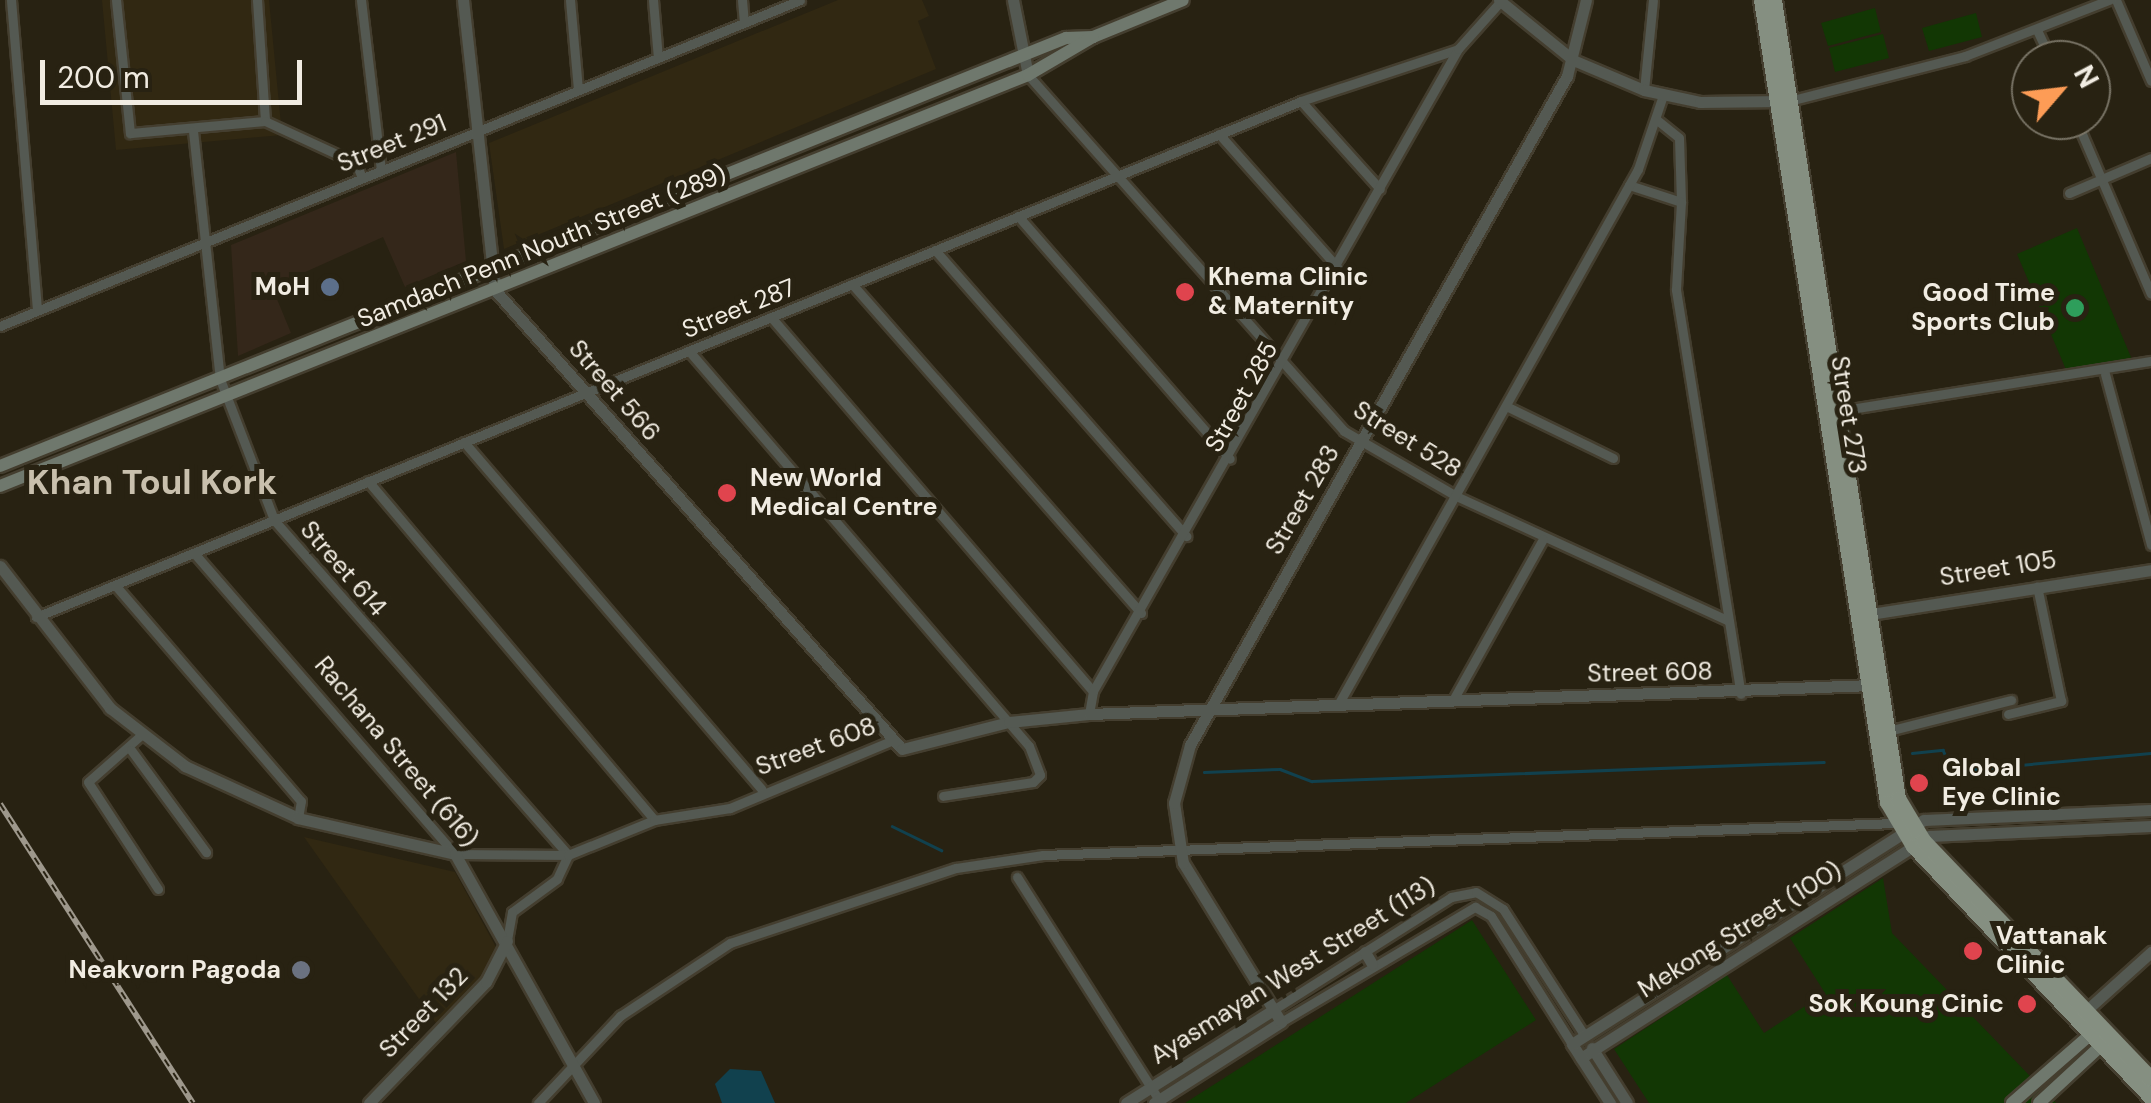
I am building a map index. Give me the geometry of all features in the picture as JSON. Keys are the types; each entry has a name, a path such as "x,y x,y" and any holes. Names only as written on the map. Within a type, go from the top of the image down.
{"main road":[{"name":"Samdach Penn Nouth Street (289)","path":"0,486 1028,74 1094,37 1184,0"},
{"name":"Street 273","path":"1760,0 1782,102 1872,685 1909,831"},
{"name":"Street 273","path":"1774,0 1782,102"},
{"name":"Samdach Penn Nouth Street (289)","path":"0,466 1020,56 1094,37"},
{"path":"610,222 618,241"},
{"path":"340,331 348,349"},
{"name":"Street 273","path":"1872,685 1909,831"},
{"path":"1909,831 2080,1016 2151,1079"},
{"path":"2100,1036 2151,1098"},
{"path":"2012,1103 2100,1036"},
{"path":"2039,1103 2100,1036"}],"street":[{"path":"11,0 38,310"},
{"path":"116,0 130,133 192,131 265,121 356,163 362,178"},
{"path":"257,0 265,121"},
{"path":"361,0 375,155 381,170"},
{"name":"Street 566","path":"464,0 488,272 495,290 892,741"},
{"path":"570,0 578,90"},
{"path":"653,0 658,58"},
{"path":"742,0 744,23"},
{"name":"Street 291","path":"0,326 800,0"},
{"name":"Street 528","path":"1013,0 1020,56 1028,74 1282,365 1361,443 1543,539 1729,621"},
{"name":"Street 283","path":"1178,849 1180,770 1208,710 1573,60 1586,0"},
{"path":"1644,90 1653,0"},
{"path":"1500,1 1573,60 1644,90 1664,95 1782,102 2038,30 2113,0 2151,81"},
{"name":"Street 285","path":"1088,714 1093,691 1230,460 1458,49 1500,1"},
{"path":"2038,30 2042,40"},
{"name":"Street 287","path":"36,617 1301,101 1458,49"},
{"path":"1339,703 1628,184 1664,95"},
{"path":"1301,101 1380,189"},
{"path":"1657,120 1679,138 1681,202 1676,290 1740,694"},
{"name":"Street 614","path":"192,131 220,379 274,520 568,854"},
{"path":"1220,134 1337,267"},
{"path":"2085,140 2151,294"},
{"path":"356,163 375,155"},
{"path":"2069,192 2151,158"},
{"path":"1628,184 1681,202"},
{"path":"1018,216 1230,460"},
{"path":"936,250 1186,536"},
{"path":"852,284 1141,613"},
{"path":"771,317 1093,691"},
{"path":"689,350 1010,722 1040,775 943,796"},
{"path":"1829,412 2105,374 2151,362"},
{"path":"2105,374 2151,545"},
{"path":"1506,406 1613,458"},
{"path":"464,442 762,789"},
{"path":"368,482 654,820"},
{"path":"1453,700 1543,539"},
{"name":"Rachana Street (616)","path":"194,552 455,854 594,1103"},
{"name":"Street 608","path":"0,566 36,617 140,736 223,788 298,818 455,854 568,854 654,820 716,813 762,789 892,741 914,752 1010,722 1088,714 1339,703 1740,694 1872,685"},
{"name":"Street 105","path":"1860,616 2037,583 2151,570"},
{"path":"2008,714 2061,701 2037,583"},
{"path":"115,585 301,801 298,818"},
{"path":"1885,731 2011,700"},
{"path":"140,736 131,750 88,782 158,889"},
{"path":"131,750 206,852"},
{"path":"1909,831 2151,810"},
{"path":"538,1103 570,1062 680,972 804,911 956,868 1178,849 2151,826"},
{"name":"Mekong Street (100)","path":"1572,1044 1909,831"},
{"name":"Mekong Street (100)","path":"1581,1058 1909,831"},
{"path":"1178,849 1281,1022"},
{"name":"Street 132","path":"369,1103 486,982 506,941 512,912 556,878 568,854"},
{"path":"1016,877 1158,1102"},
{"name":"Ayasmayan West Street (113)","path":"1126,1103 1451,897 1489,896 1584,1036"},
{"name":"Ayasmayan West Street (113)","path":"1158,1102 1456,910 1484,910 1572,1044"},
{"path":"1364,952 1372,964"},
{"path":"2080,1016 2151,952"},
{"path":"1584,1036 1628,1103"},
{"path":"1572,1044 1610,1103"}],"shaded area":[{"path":"102,0 269,0 282,135 116,150"},
{"path":"838,0 922,0 929,16 918,21 936,69 504,249 489,143"},
{"path":"456,152 466,261 405,287 383,237 272,287 291,333 238,356 231,245"},
{"path":"304,837 455,872 497,949 487,972 436,1023"}],"green space":[{"path":"1875,8 1881,32 1828,46 1821,23"},
{"path":"1976,13 1982,37 1929,51 1922,28"},
{"path":"1883,34 1889,58 1835,72 1829,48"},
{"name":"Good Time Sports Club","path":"2077,228 2133,362 2067,372 2017,254"},
{"path":"1883,878 1892,933 2056,1103 1649,1103 1614,1049 1727,975 1764,1033 1825,993 1790,938"},
{"path":"1472,920 1536,1020 1406,1103 1185,1103"}],"water":[{"path":"730,1069 761,1071 775,1103 722,1103 715,1084"}],"waterway":[{"path":"1912,753 1943,750 1953,771 2151,753"},
{"path":"1204,772 1280,769 1312,781 1824,762"},
{"path":"892,826 941,850"}],"railway":[{"path":"0,804 193,1103"}],"place":[{"name":"MoH","path":"330,287"},
{"name":"Khema Clinic & Maternity","path":"1185,292"},
{"name":"Good Time Sports Club","path":"2075,308"},
{"name":"New World Medical Centre","path":"727,493"},
{"name":"Global Eye Clinic","path":"1919,783"},
{"name":"Vattanak Clinic","path":"1973,951"},
{"name":"Neakvorn Pagoda","path":"301,970"},
{"name":"Sok Koung Cinic","path":"2027,1004"}],"district":[{"name":"Khan Toul Kork","path":"152,482"}]}
